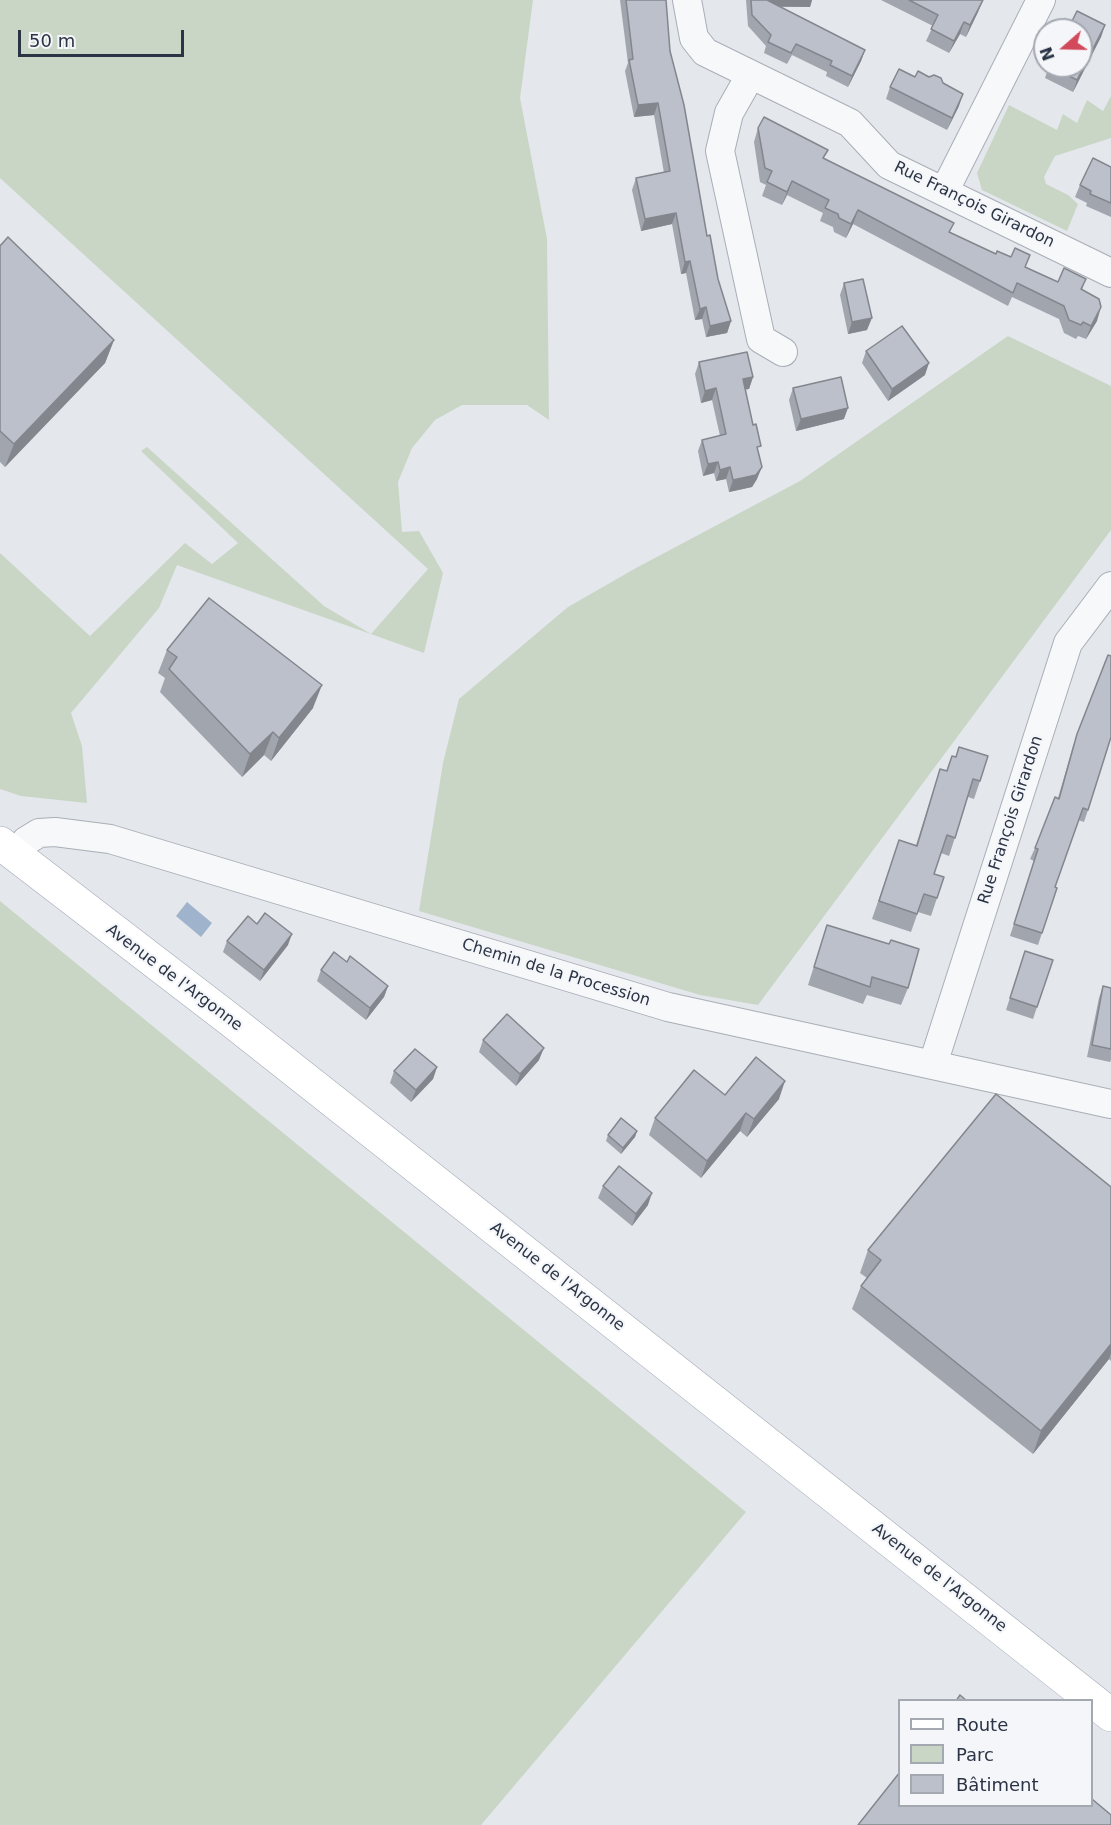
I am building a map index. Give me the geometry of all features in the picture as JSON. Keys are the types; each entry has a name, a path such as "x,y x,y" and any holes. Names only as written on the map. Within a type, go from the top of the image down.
{"main road":[{"name":"Avenue de l'Argonne","path":"7,849 233,1022 1091,1699"},
{"name":"Avenue de l'Argonne","path":"1093,1701 1111,1715"}],"street":[{"name":"Rue François Girardon","path":"687,0 694,38 705,52 850,123 889,165 945,190 1111,273"},
{"path":"945,190 1040,0"},
{"path":"750,76 729,113 720,151 761,339 783,352"},
{"name":"Rue François Girardon","path":"933,1064 1068,643 1111,586"},
{"name":"Chemin de la Procession","path":"7,849 39,833 55,832 110,839 669,1007 1111,1104"}],"green space":[{"path":"0,0 533,0 520,98 547,239 549,420 527,405 462,405 435,420 412,448 398,482 402,532 419,531 443,573 424,653 177,565 159,608 71,713 82,746 87,803 21,796 0,789 0,553 90,636 185,543 212,564 238,543 141,451 147,447 324,606 371,634 428,569 0,178"},
{"path":"1111,96 1111,138 1055,156 1044,177 1046,184 1068,195 1078,204 1067,231 982,190 977,173 1009,105 1057,130 1063,114 1077,123 1087,100 1103,111"},
{"path":"1008,336 1111,386 1111,530 758,1005 700,995 419,911 443,763 459,699 568,607 636,568 800,481"},
{"path":"0,901 746,1512 481,1825 0,1825"}],"water":[{"path":"187,902 212,923 201,937 176,916"}],"building":[{"path":"626,0 666,0 670,51 684,105 707,236 710,235 718,279 731,321 710,326 706,307 700,309 690,261 685,262 676,213 645,219 636,178 670,171 658,103 638,105 629,60 633,59"},
{"path":"751,0 767,0 865,50 852,76 830,65 832,61 796,44 791,53 768,42 771,35 752,15"},
{"path":"909,0 983,0 970,25 964,22 954,41 931,29 938,15"},
{"path":"1077,11 1091,18 1074,18"},
{"path":"1093,19 1105,25 1093,49"},
{"path":"899,69 915,77 918,71 929,77 934,75 963,94 952,118 890,87"},
{"path":"764,117 828,150 823,158 954,223 949,232 996,254 997,251 1011,257 1015,248 1030,255 1025,267 1058,282 1064,268 1086,279 1081,289 1099,299 1101,307 1091,326 1069,320 1064,306 1017,283 1013,293 858,210 851,224 825,208 829,200 792,181 787,192 767,182 772,171 765,168 758,128"},
{"path":"1093,158 1111,167 1111,203 1090,194 1091,191 1080,185"},
{"path":"8,237 114,340 14,444 0,431 0,246"},
{"path":"863,279 872,318 852,322 844,283"},
{"path":"902,326 929,363 892,389 866,351"},
{"path":"747,352 753,377 743,379 753,425 756,424 761,446 757,447 762,467 756,475 733,480 730,467 720,470 718,462 708,464 702,440 726,434 716,388 705,391 699,362"},
{"path":"841,377 848,408 801,419 793,388"},
{"path":"209,598 322,685 279,738 273,732 250,754 169,669 177,657 167,650"},
{"path":"1108,655 1111,656 1111,737 1088,810 1083,808 1055,887 1057,888 1042,933 1014,924 1038,849 1035,848 1055,797 1059,799 1077,734"},
{"path":"959,747 988,756 980,781 973,779 955,838 947,835 934,874 944,877 937,898 924,894 917,914 879,901 899,840 917,846 940,769 947,771 952,756 956,757"},
{"path":"265,913 292,934 264,970 227,941 248,916 257,924"},
{"path":"827,925 889,944 891,940 919,949 908,988 872,977 870,987 814,967"},
{"path":"1025,951 1053,960 1037,1007 1010,998"},
{"path":"334,952 347,962 350,956 388,986 370,1008 321,970"},
{"path":"1103,986 1111,988 1111,1049 1092,1045"},
{"path":"507,1014 544,1048 520,1074 483,1040"},
{"path":"415,1049 437,1067 416,1090 394,1071"},
{"path":"756,1057 785,1081 754,1119 746,1113 707,1161 655,1118 694,1070 725,1095"},
{"path":"996,1094 1111,1187 1111,1344 1041,1431 861,1286 881,1260 868,1250"},
{"path":"621,1118 637,1131 623,1148 608,1135"},
{"path":"619,1166 652,1193 636,1214 603,1186"},
{"path":"898,1775 898,1807 1093,1807 1093,1800 1111,1815 1111,1825 858,1825"}]}
